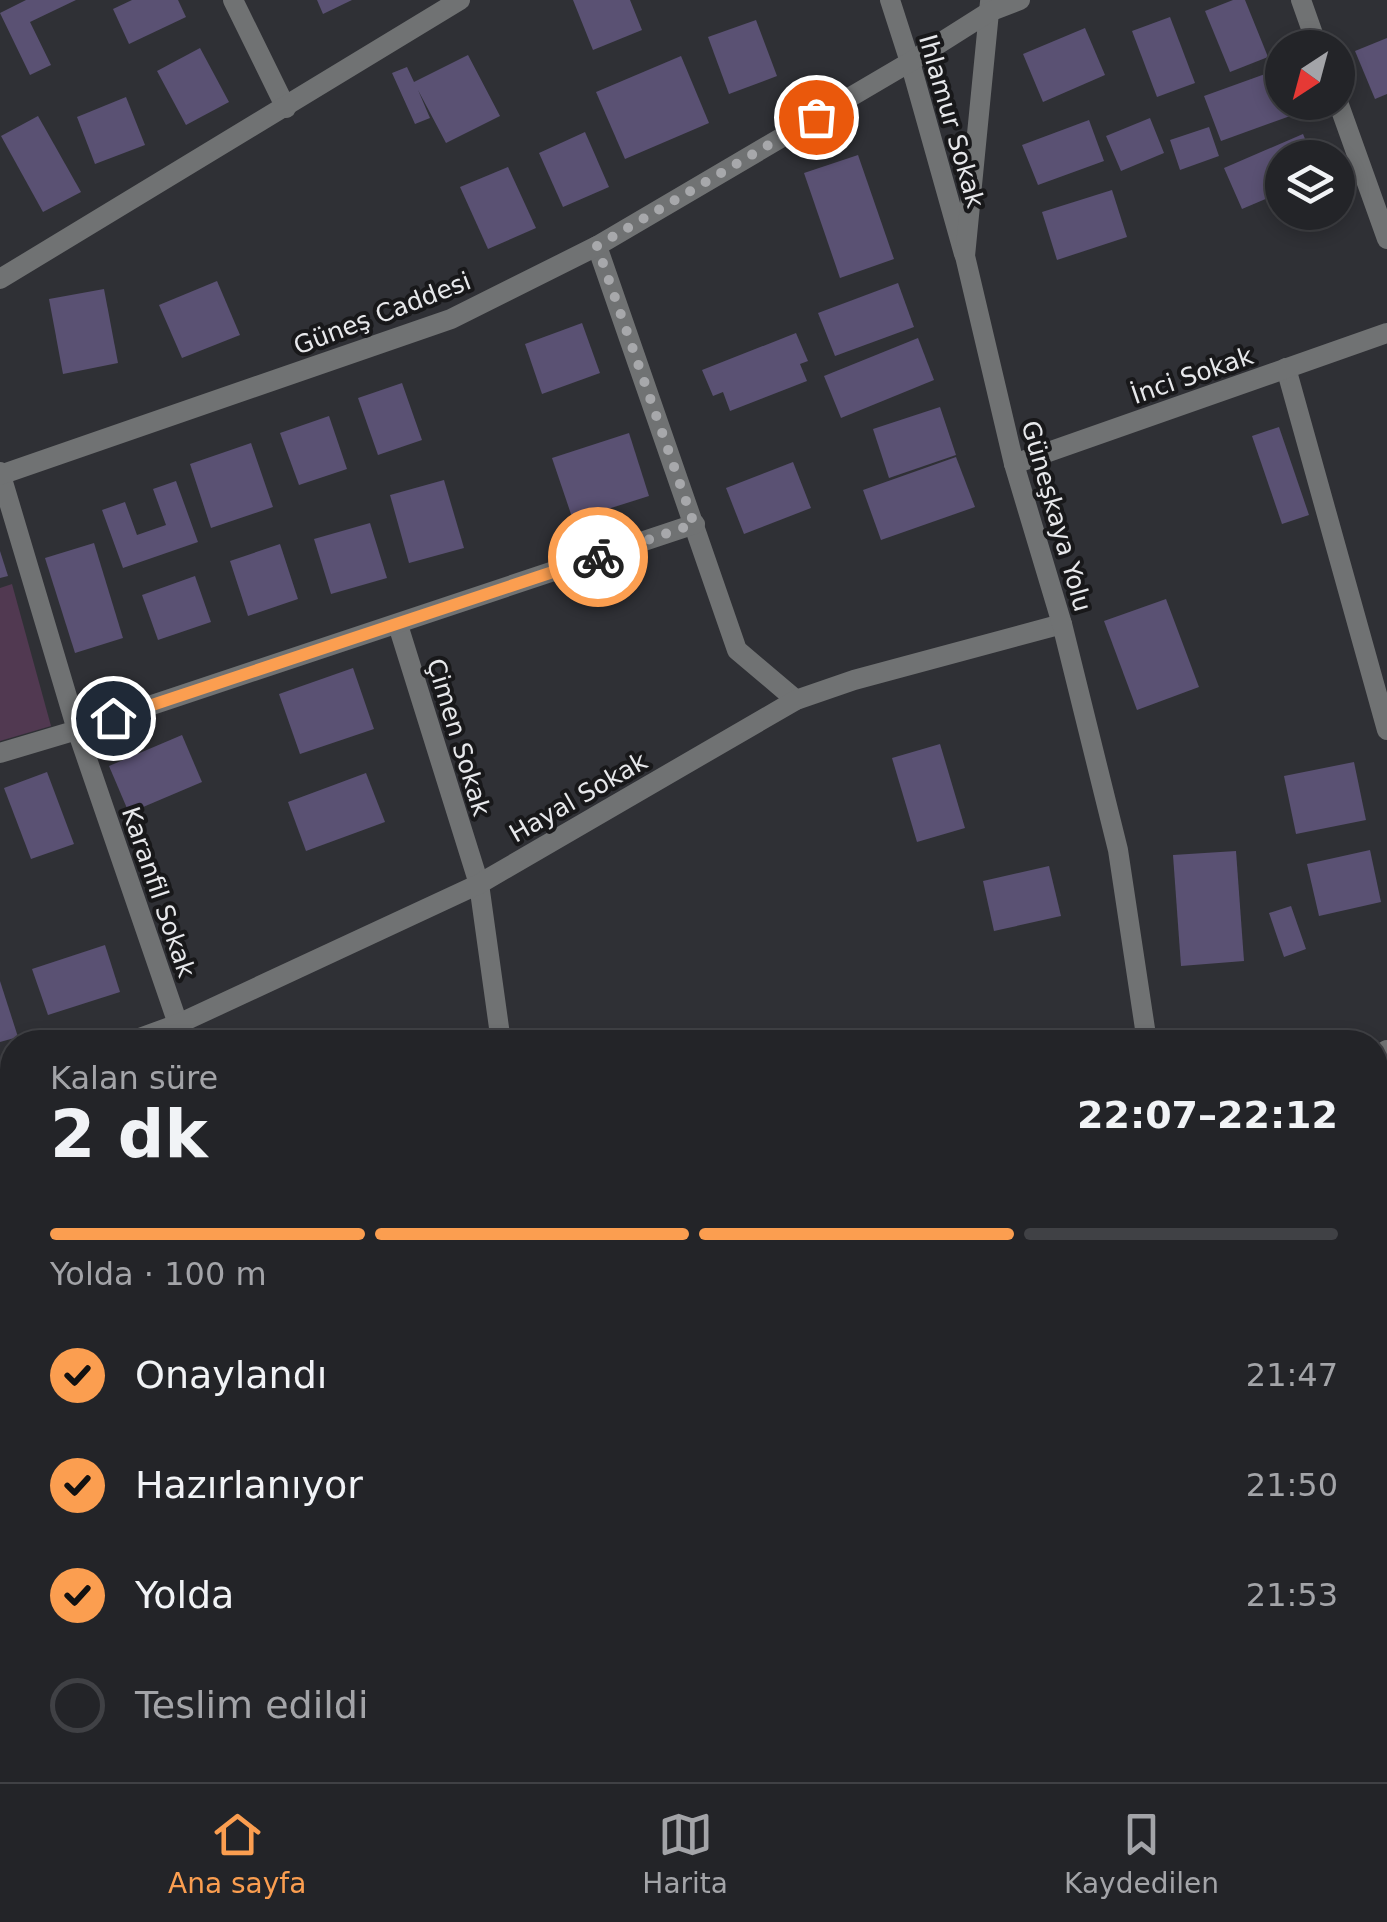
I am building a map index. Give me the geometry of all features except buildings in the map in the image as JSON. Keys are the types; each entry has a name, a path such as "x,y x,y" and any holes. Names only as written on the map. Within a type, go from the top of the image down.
{"street":[{"path":"232,0 286,108"},
{"path":"0,279 460,0"},
{"name":"Ihlamur Sokak","path":"890,0 965,256"},
{"name":"Güneş Caddesi","path":"0,474 451,318 597,246 910,62 989,6 1020,0"},
{"path":"1300,0 1311,30"},
{"name":"Güneşkaya Yolu","path":"989,6 965,256 1014,464 1062,624 1118,850 1144,1030"},
{"path":"1344,120 1387,238"},
{"path":"597,246 736,650 796,700"},
{"name":"İnci Sokak","path":"1014,464 1387,333"},
{"path":"1286,368 1387,730"},
{"name":"Karanfil Sokak","path":"0,474 78,730 179,1030"},
{"path":"0,753 694,524"},
{"name":"Çimen Sokak","path":"398,624 478,884 499,1030"},
{"name":"Hayal Sokak","path":"188,1030 478,884 796,700 854,680 1062,624"}],"shaded area":[{"path":"12,584 51,726 0,741 0,588"}],"way so far":[{"path":"598,557 694,524 597,246 816,117"}],"route":[{"path":"113,718 598,557"}]}
